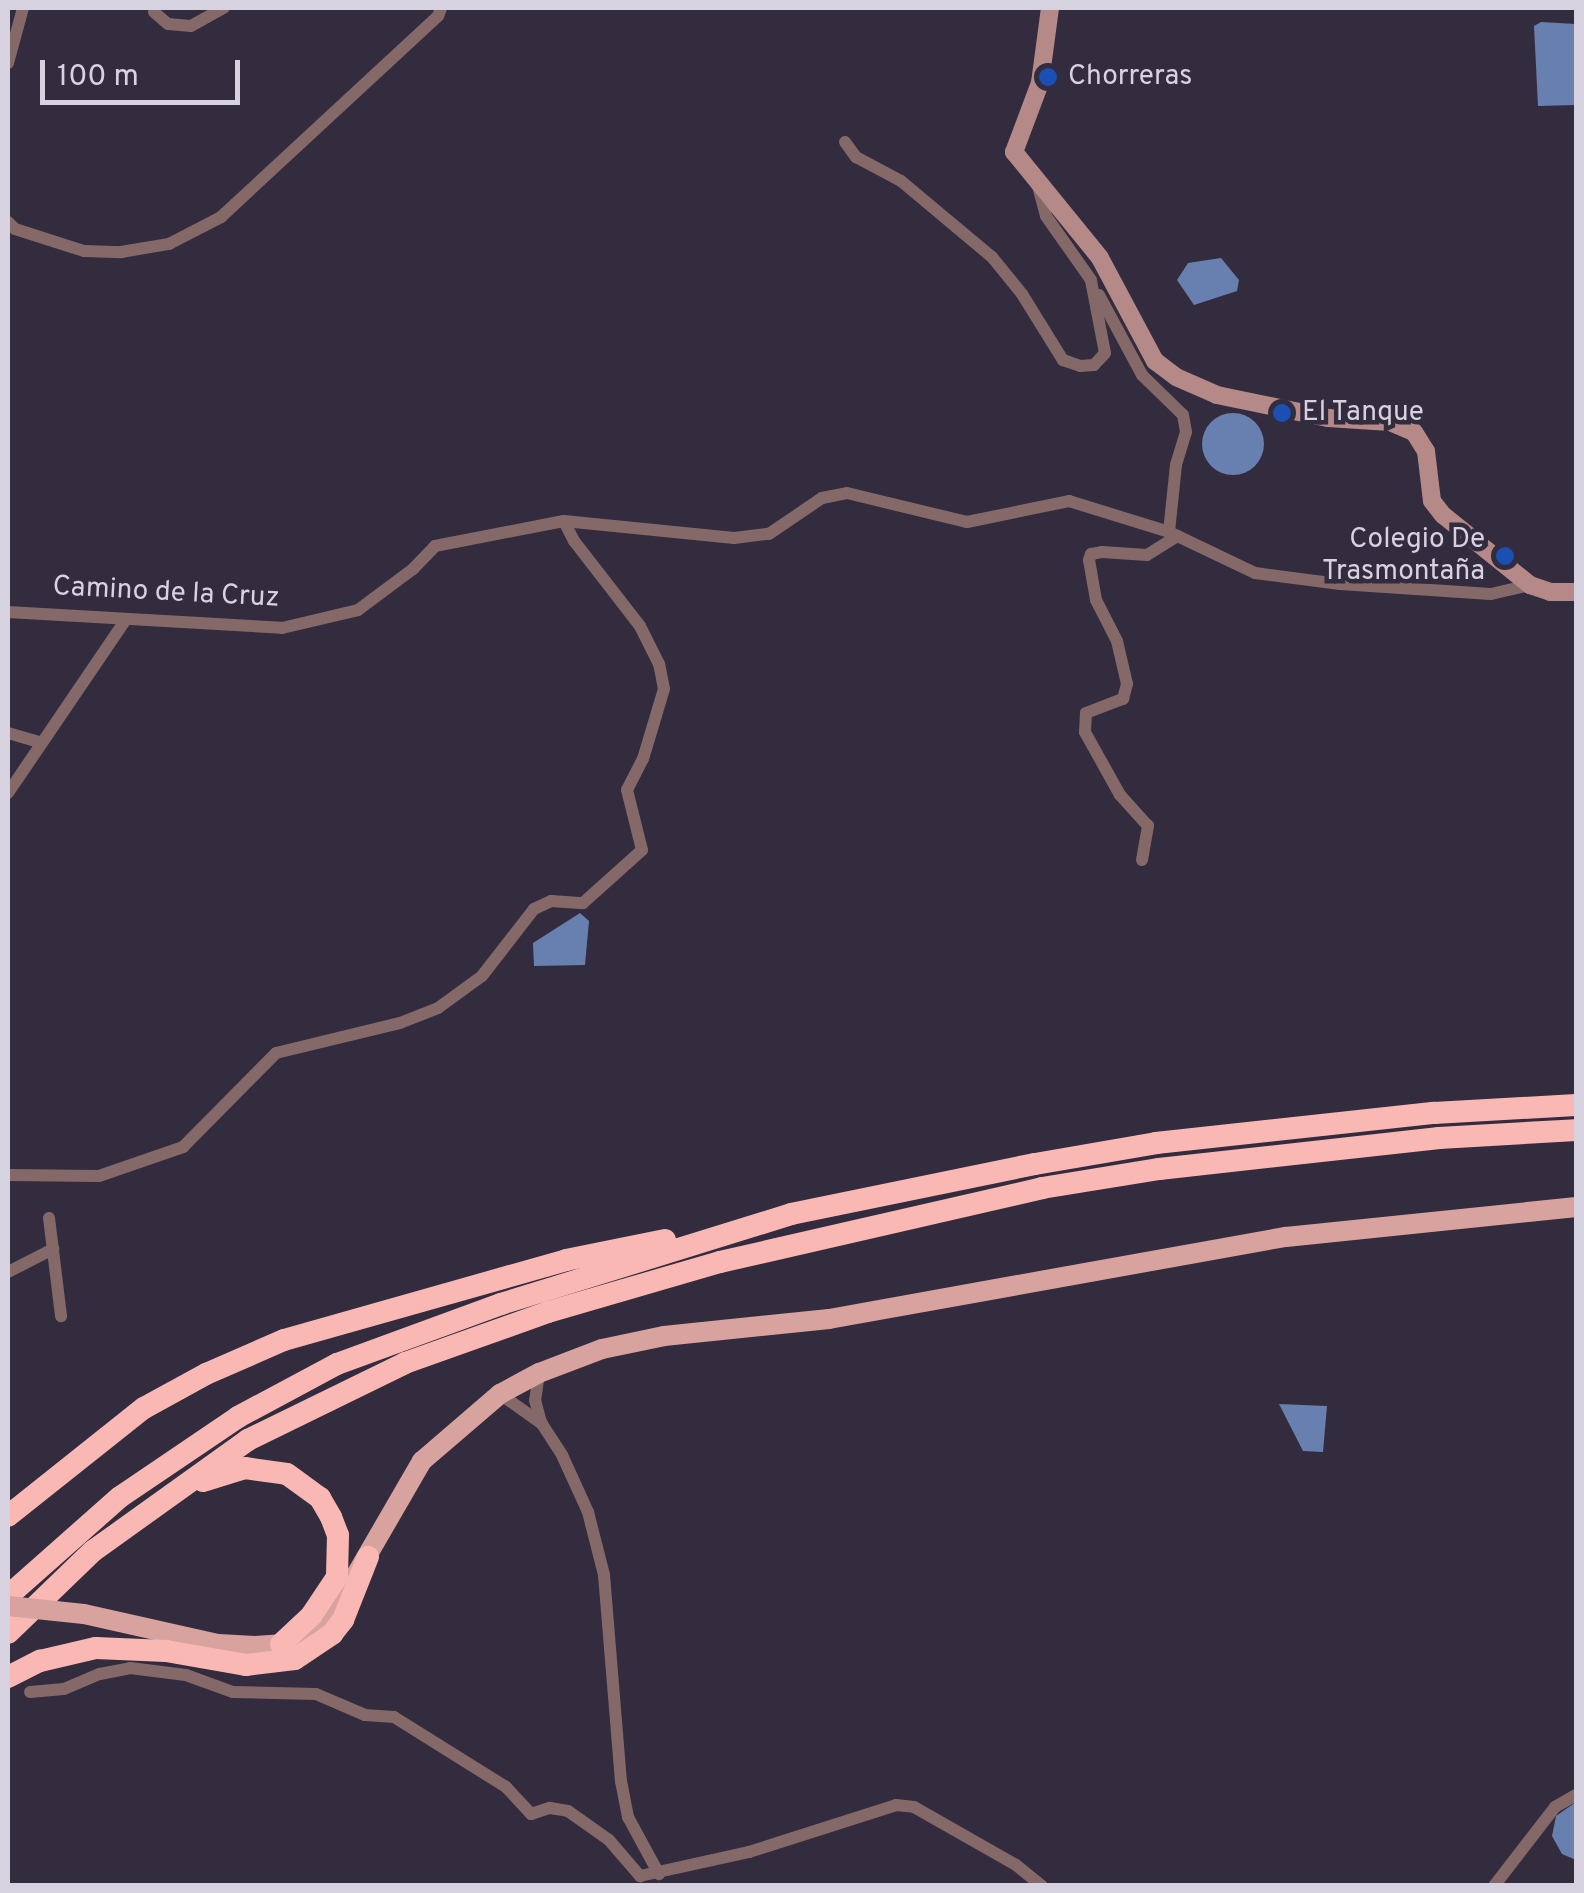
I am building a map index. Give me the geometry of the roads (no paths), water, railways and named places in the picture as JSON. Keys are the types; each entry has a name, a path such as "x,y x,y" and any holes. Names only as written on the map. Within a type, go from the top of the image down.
{"highway":[{"path":"8,1516 144,1408 206,1374 284,1340 566,1260 849,1199 1156,1143 1434,1113 1576,1105"},
{"path":"8,1633 92,1551 248,1440 405,1363 548,1312 720,1262 1042,1188 1159,1169 1439,1138 1576,1130"},
{"path":"8,1596 120,1496 238,1417 338,1364 501,1304 790,1214"},
{"path":"168,1495 245,1468 287,1474 320,1498 338,1536 336,1577 312,1616 281,1644"},
{"path":"8,1677 40,1661 96,1648 166,1651 246,1665 295,1659 332,1634 343,1620 368,1556"}],"main road":[{"path":"8,1606 84,1614 218,1644 281,1644 318,1626 342,1598 422,1461 500,1394 539,1373 602,1348 664,1336 829,1319 1286,1237 1576,1207"}],"street":[{"path":"8,63 23,8"},
{"path":"154,12 168,24 191,26 224,8"},
{"path":"8,222 15,229 84,251 121,252 169,244 221,217 438,16 441,8"},
{"path":"1050,8 1040,82 1014,152 1100,258 1139,335 1166,369 1217,395 1265,408 1390,422 1414,432 1426,451 1432,502 1530,585"},
{"path":"844,142 856,157 901,181 992,257 1022,294 1050,346 1062,360 1080,366 1094,365 1104,353 1091,280"},
{"path":"1038,186 1046,216 1091,280 1142,375 1183,415 1186,432 1176,466 1174,534 1147,555 1102,552 1091,554 1090,560 1096,600 1117,642 1127,684 1122,699 1086,713 1085,732 1120,795 1148,826 1142,860"},
{"name":"Camino de la Cruz","path":"8,612 282,628 358,610 413,569 435,546 564,521 734,538 769,534 822,498 847,492 967,522 1068,501 1174,534 1256,573 1340,584 1490,594 1530,585 1550,592 1576,592"},
{"path":"8,1174 99,1176 154,1161 183,1147 276,1052 400,1023 438,1008 482,976 534,909 551,900 583,903 642,850 627,790 643,758 664,689 658,664 640,626 574,541 564,521"},
{"path":"8,792 125,621"},
{"path":"8,733 42,744"},
{"path":"49,1218 61,1316"},
{"path":"8,1272 53,1250"},
{"path":"539,1373 535,1400 542,1424 562,1456 604,1574 621,1780 628,1816 659,1874"},
{"path":"500,1394 542,1424"},
{"path":"30,1692 64,1689 100,1674 130,1668 186,1676 234,1692 316,1694 366,1715 394,1717 506,1787 532,1814 550,1808 568,1811 609,1840 640,1876 749,1852 896,1805 914,1807 1042,1886"},
{"path":"1494,1886 1555,1807 1576,1795"}],"water":[{"path":"1541,22 1576,24 1576,105 1538,106 1534,26"},
{"path":"1221,258 1239,280 1237,291 1194,305 1177,280 1188,263"},
{"path":"1233,413 1255,422 1264,444 1255,466 1233,475 1211,466 1202,444 1211,422"},
{"path":"580,913 589,921 585,965 534,966 533,943"},
{"path":"1279,1404 1327,1406 1323,1452 1303,1451"},
{"path":"1576,1802 1576,1860 1562,1854 1552,1836 1556,1816"}],"place":[{"name":"Chorreras","path":"1048,77"},
{"name":"El Tanque","path":"1282,413"},
{"name":"Colegio De Trasmontaña","path":"1505,556"}]}
